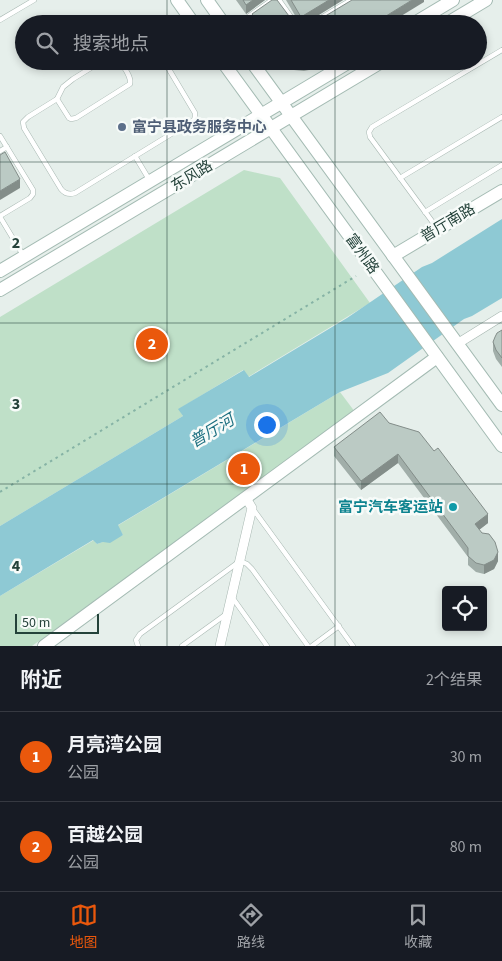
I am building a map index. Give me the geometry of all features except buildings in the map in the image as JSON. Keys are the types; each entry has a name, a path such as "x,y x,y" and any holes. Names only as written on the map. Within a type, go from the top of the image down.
{"main road":[{"path":"177,0 188,15"},
{"path":"207,0 218,15"},
{"path":"424,15 438,4 453,0"},
{"path":"461,15 486,0"},
{"name":"富州路","path":"228,70 502,446"},
{"name":"富州路","path":"258,70 502,405"},
{"name":"东风路","path":"0,271 337,70"},
{"name":"东风路","path":"0,290 368,70"},
{"name":"普厅南路","path":"393,256 502,191"},
{"path":"44,646 249,503 437,357"},
{"path":"59,635 67,646"}],"street":[{"path":"457,344 502,316"},
{"path":"220,646 240,561 249,503"}],"lane":[{"path":"0,20 34,0"},
{"path":"251,15 272,0"},
{"path":"279,0 290,15"},
{"path":"326,15 351,0"},
{"path":"487,59 502,50"},
{"path":"88,70 68,83 57,99 23,122 24,128 64,193 75,193 192,122 196,117 195,113 169,70"},
{"path":"57,99 69,118 76,118 130,84 130,77 126,70"},
{"path":"437,230 370,137 369,132 370,129 469,70"},
{"path":"400,178 502,117"},
{"path":"0,136 34,194 0,217 24,257"},
{"path":"0,151 7,147"},
{"path":"135,156 150,181"},
{"path":"425,212 502,165"},
{"path":"249,503 353,646"},
{"path":"138,646 136,640 140,634 240,561 252,569 308,646"},
{"path":"232,597 267,646"},
{"path":"182,646 228,613"},
{"path":"312,646 339,626"}],"path":[{"path":"0,492 356,276"}],"green space":[{"path":"244,170 280,178 370,303 248,377 243,370 179,409 183,416 0,526 0,317"},
{"path":"340,392 355,412 32,646 0,646 0,596 94,540 97,544 123,535 117,526"}],"water":[{"name":"普厅河","path":"502,219 502,298 464,319 388,373 340,392 118,525 123,535 110,543 103,542 97,544 93,540 0,596 0,526 183,416 178,409 244,370 249,377 347,318 422,267 432,263"}],"place":[{"name":"富宁县政务服务中心","path":"122,127"},
{"name":"百越公园","path":"152,344"},
{"name":"月亮湾公园","path":"244,469"},
{"name":"富宁汽车客运站","path":"453,507"}]}
